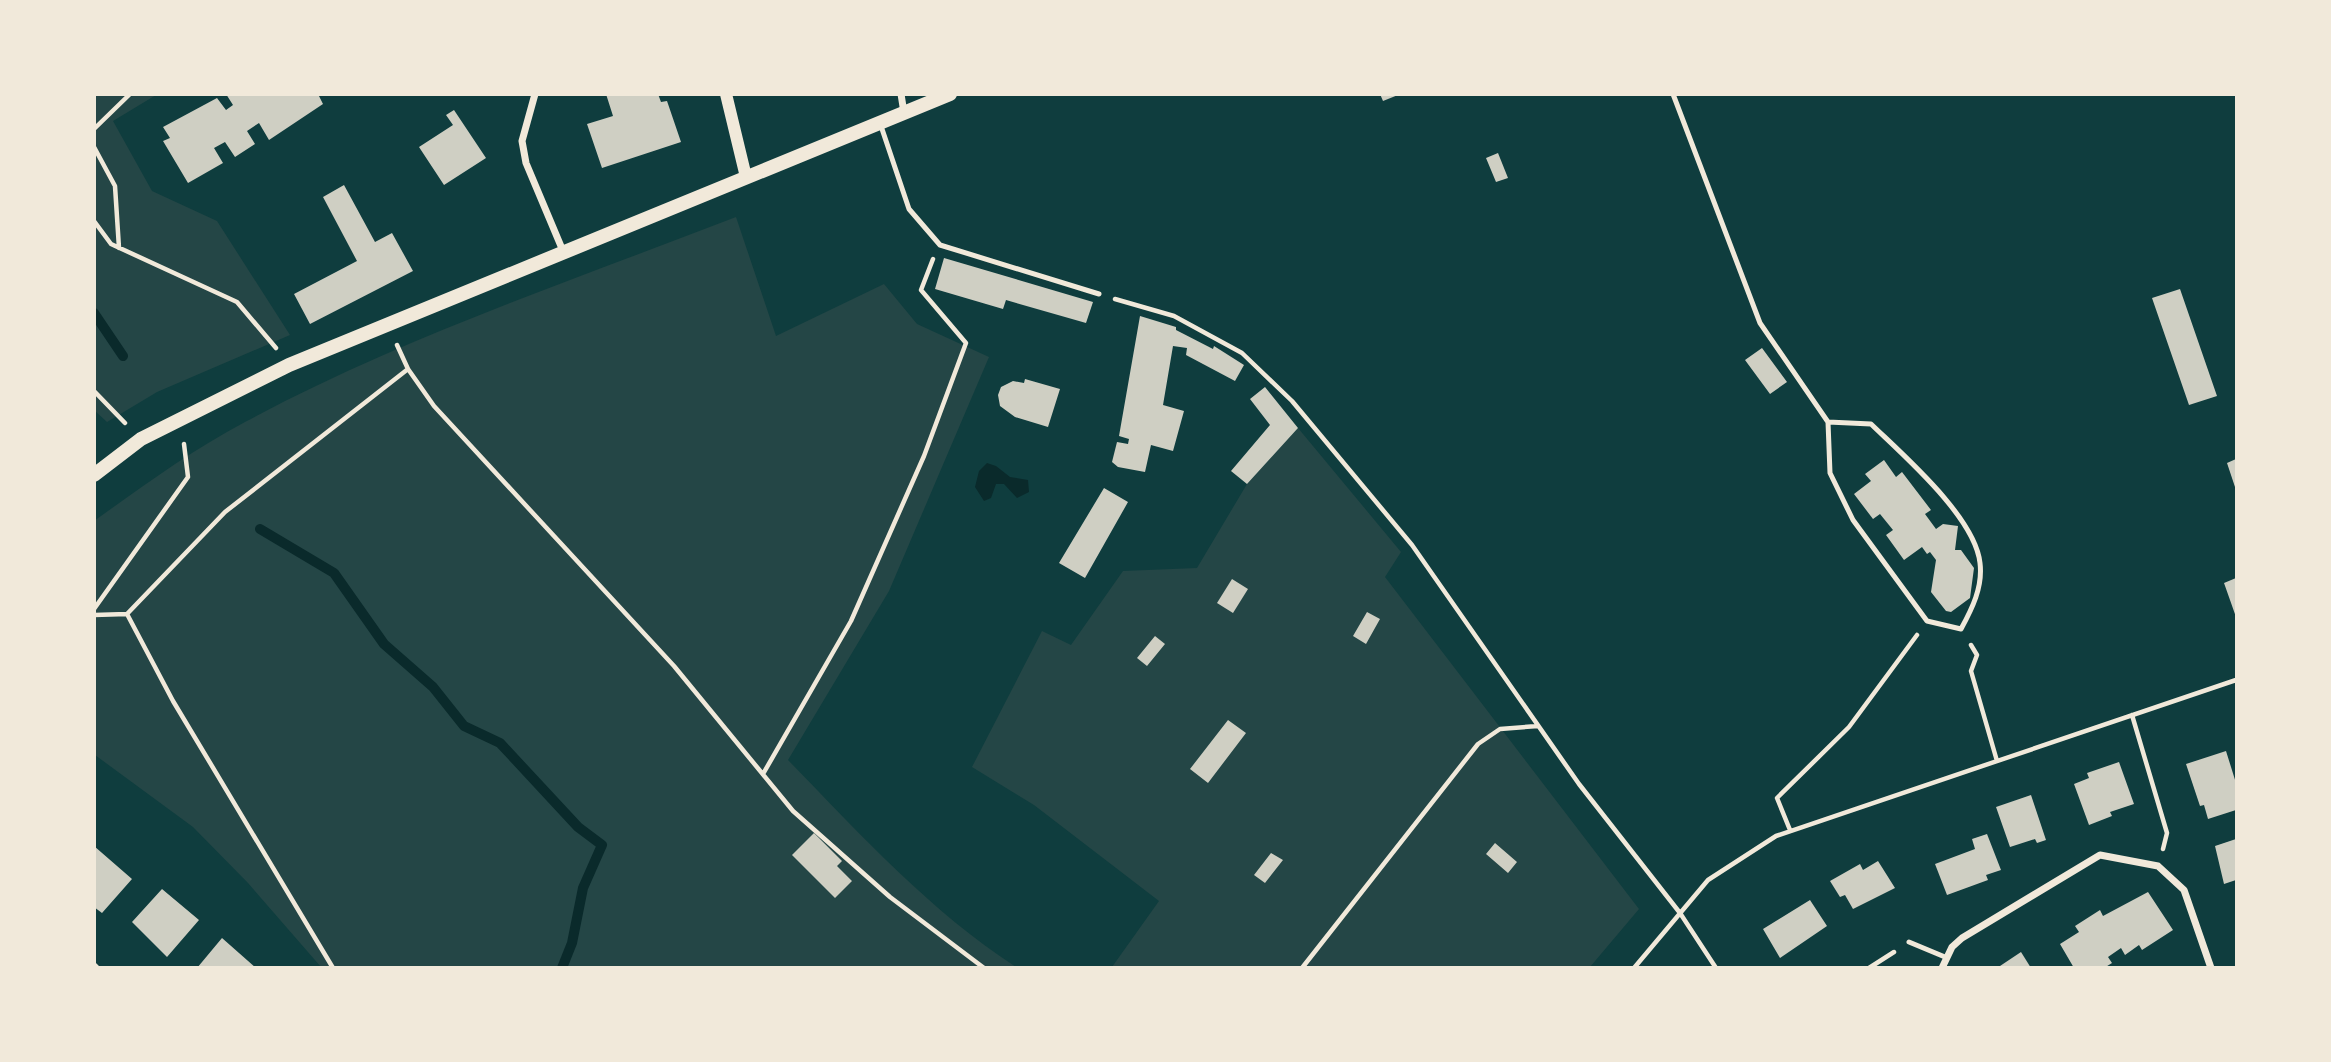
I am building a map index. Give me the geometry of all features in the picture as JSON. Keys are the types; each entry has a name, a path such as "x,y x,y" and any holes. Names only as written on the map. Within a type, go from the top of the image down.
{"main road":[{"path":"94,475 141,439 289,365 563,250 950,94"}],"street":[{"path":"535,94 522,141 527,163 563,250"},
{"path":"726,94 746,177"},
{"path":"901,94 904,113"},
{"path":"1942,968 1945,957 1962,938 2099,855 2158,866 2184,890 2211,968"}],"lane":[{"path":"1673,94 1760,323 1828,422 1830,473 1853,520 1927,621 1961,629 1976,603 1980,562 1971,537 1943,495 1871,424 1828,422"},
{"path":"880,123 909,209 940,245 1099,294"},
{"path":"1909,942 1945,957"}],"path":[{"path":"94,129 130,94"},
{"path":"94,147 115,186 119,247"},
{"path":"94,221 111,244 237,302 289,365"},
{"path":"762,774 851,621 924,456 965,343 920,290 940,245"},
{"path":"1099,294 1174,316 1242,353 1292,401 1412,545 1579,784 1680,913 1716,968"},
{"path":"387,324 408,369 434,406 674,666 793,811 890,898 984,968"},
{"path":"94,615 127,614 225,512 408,369"},
{"path":"94,391 141,439"},
{"path":"94,609 188,477 180,418"},
{"path":"127,614 173,701 333,968"},
{"path":"1790,831 1777,798 1849,727 1927,621"},
{"path":"1961,629 1977,655 1971,671 1997,761"},
{"path":"1634,968 1708,880 1776,836 2236,680"},
{"path":"2132,715 2167,833 2158,866"},
{"path":"1302,968 1478,744 1500,729 1538,726"},
{"path":"1869,968 1909,942"}],"shaded area":[{"path":"94,95 156,95 113,121 152,191 217,221 290,335 157,392 107,422 94,410"},
{"path":"736,217 776,336 884,284 917,324 989,357 889,591 788,760 925,896 984,945 1016,967 321,967 248,883 193,827 95,755 94,521 206,444 304,392 425,337"},
{"path":"1298,428 1401,552 1385,577 1639,909 1590,967 1112,967 1159,901 1034,805 972,767 1042,631 1071,645 1123,571 1197,568 1247,484"},
{"path":"987,463 996,466 1010,477 1028,480 1029,492 1017,498 1004,484 996,484 991,498 984,501 975,487 979,471"}],"building":[{"path":"226,94 318,94 323,104 269,140 259,123 247,131 255,144 235,157 225,142 214,148 223,163 188,183 163,141 170,138 163,127 217,98 226,110 233,105"},
{"path":"606,94 658,94 661,102 667,101 681,142 602,168 587,124 613,116"},
{"path":"1380,94 1398,94 1398,95 1383,101"},
{"path":"454,110 486,158 444,185 419,147 453,125 446,115"},
{"path":"1498,153 1508,178 1496,182 1486,158"},
{"path":"344,185 375,242 392,233 413,271 310,324 294,294 357,261 323,197"},
{"path":"944,258 1093,302 1086,323 1006,300 1003,309 935,289"},
{"path":"2180,289 2217,396 2189,405 2152,298"},
{"path":"1140,316 1176,327 1176,330 1213,349 1214,346 1244,365 1235,381 1186,355 1187,348 1173,346 1163,405 1184,411 1173,451 1151,445 1145,472 1118,467 1112,462 1117,442 1128,444 1129,439 1119,436"},
{"path":"1762,348 1787,382 1770,394 1745,360"},
{"path":"1025,379 1060,389 1048,427 1015,417 1000,406 998,395 1001,387 1013,381 1024,383"},
{"path":"1265,387 1298,428 1247,484 1231,471 1270,425 1250,399"},
{"path":"2236,459 2236,490 2227,463"},
{"path":"1884,460 1896,477 1902,472 1931,510 1925,514 1936,529 1943,524 1958,526 1955,550 1961,550 1974,568 1970,598 1951,612 1946,611 1931,592 1936,560 1930,552 1927,554 1922,547 1904,560 1886,535 1893,530 1880,514 1873,519 1854,494 1871,481 1865,474"},
{"path":"1104,488 1128,502 1085,578 1059,563"},
{"path":"2236,578 2236,617 2224,583"},
{"path":"1232,579 1248,589 1233,613 1217,603"},
{"path":"1367,612 1380,619 1366,644 1353,636"},
{"path":"1155,636 1165,644 1147,666 1137,658"},
{"path":"1228,720 1246,733 1208,783 1190,769"},
{"path":"2226,751 2236,783 2236,810 2208,819 2204,805 2200,806 2186,764"},
{"path":"2119,762 2134,804 2110,812 2112,816 2089,825 2074,784 2089,778 2087,773"},
{"path":"2031,795 2046,840 2037,843 2035,839 2010,847 1996,807"},
{"path":"814,833 842,861 837,866 852,881 835,898 792,855"},
{"path":"1987,834 2001,870 1986,875 1988,880 1947,895 1935,864 1975,849 1972,839"},
{"path":"2236,839 2236,880 2224,884 2215,846"},
{"path":"1495,843 1517,862 1508,873 1486,854"},
{"path":"94,846 132,879 102,913 94,907"},
{"path":"1271,853 1283,860 1265,883 1254,875"},
{"path":"1878,861 1895,888 1853,909 1845,895 1840,897 1830,881 1860,864 1863,870"},
{"path":"162,889 199,920 167,957 132,922"},
{"path":"2148,892 2173,930 2142,950 2139,945 2125,955 2121,948 2108,957 2112,963 2104,968 2074,968 2060,944 2079,932 2075,926 2100,910 2103,916"},
{"path":"1810,900 1827,926 1780,958 1763,929"},
{"path":"222,938 256,968 197,968"},
{"path":"2021,952 2031,968 1997,968"}],"waterway":[{"path":"94,313 123,356"},
{"path":"260,529 334,573 384,644 433,687 464,726 500,743 578,827 602,845 583,888 572,943 562,968"}]}
